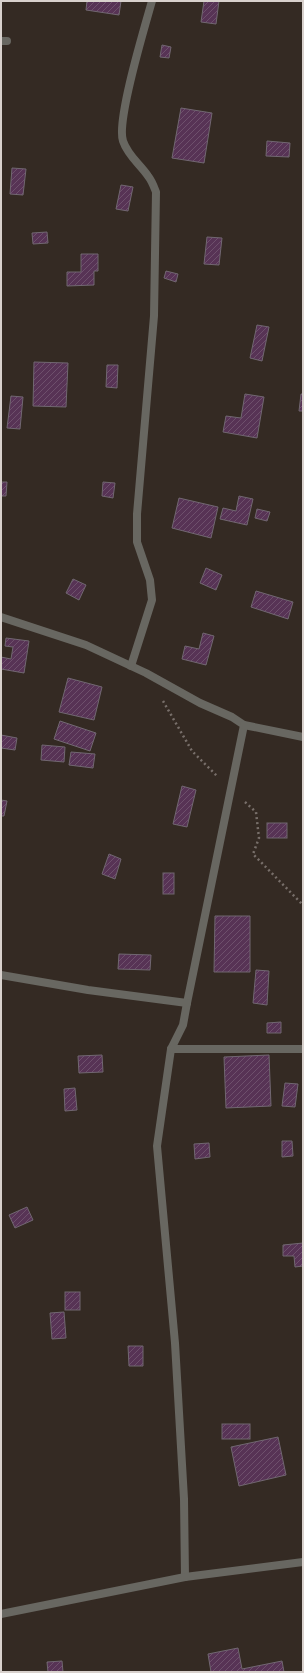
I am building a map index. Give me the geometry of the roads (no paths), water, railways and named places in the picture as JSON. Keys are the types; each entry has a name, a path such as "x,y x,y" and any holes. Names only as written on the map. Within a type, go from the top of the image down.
{"street":[{"path":"131,666 152,600 150,580 137,542 137,514 154,316 156,192 148,176 133,160 123,141 122,124 137,57 152,1"},
{"path":"1,617 86,645 131,666 200,703 232,717 244,726 303,736"},
{"path":"185,1577 184,1499 175,1343 157,1146 171,1049 183,1025 244,726"},
{"path":"1,975 88,990 187,1003"},
{"path":"171,1049 303,1049"},
{"path":"1,1614 185,1577 303,1562"}]}
